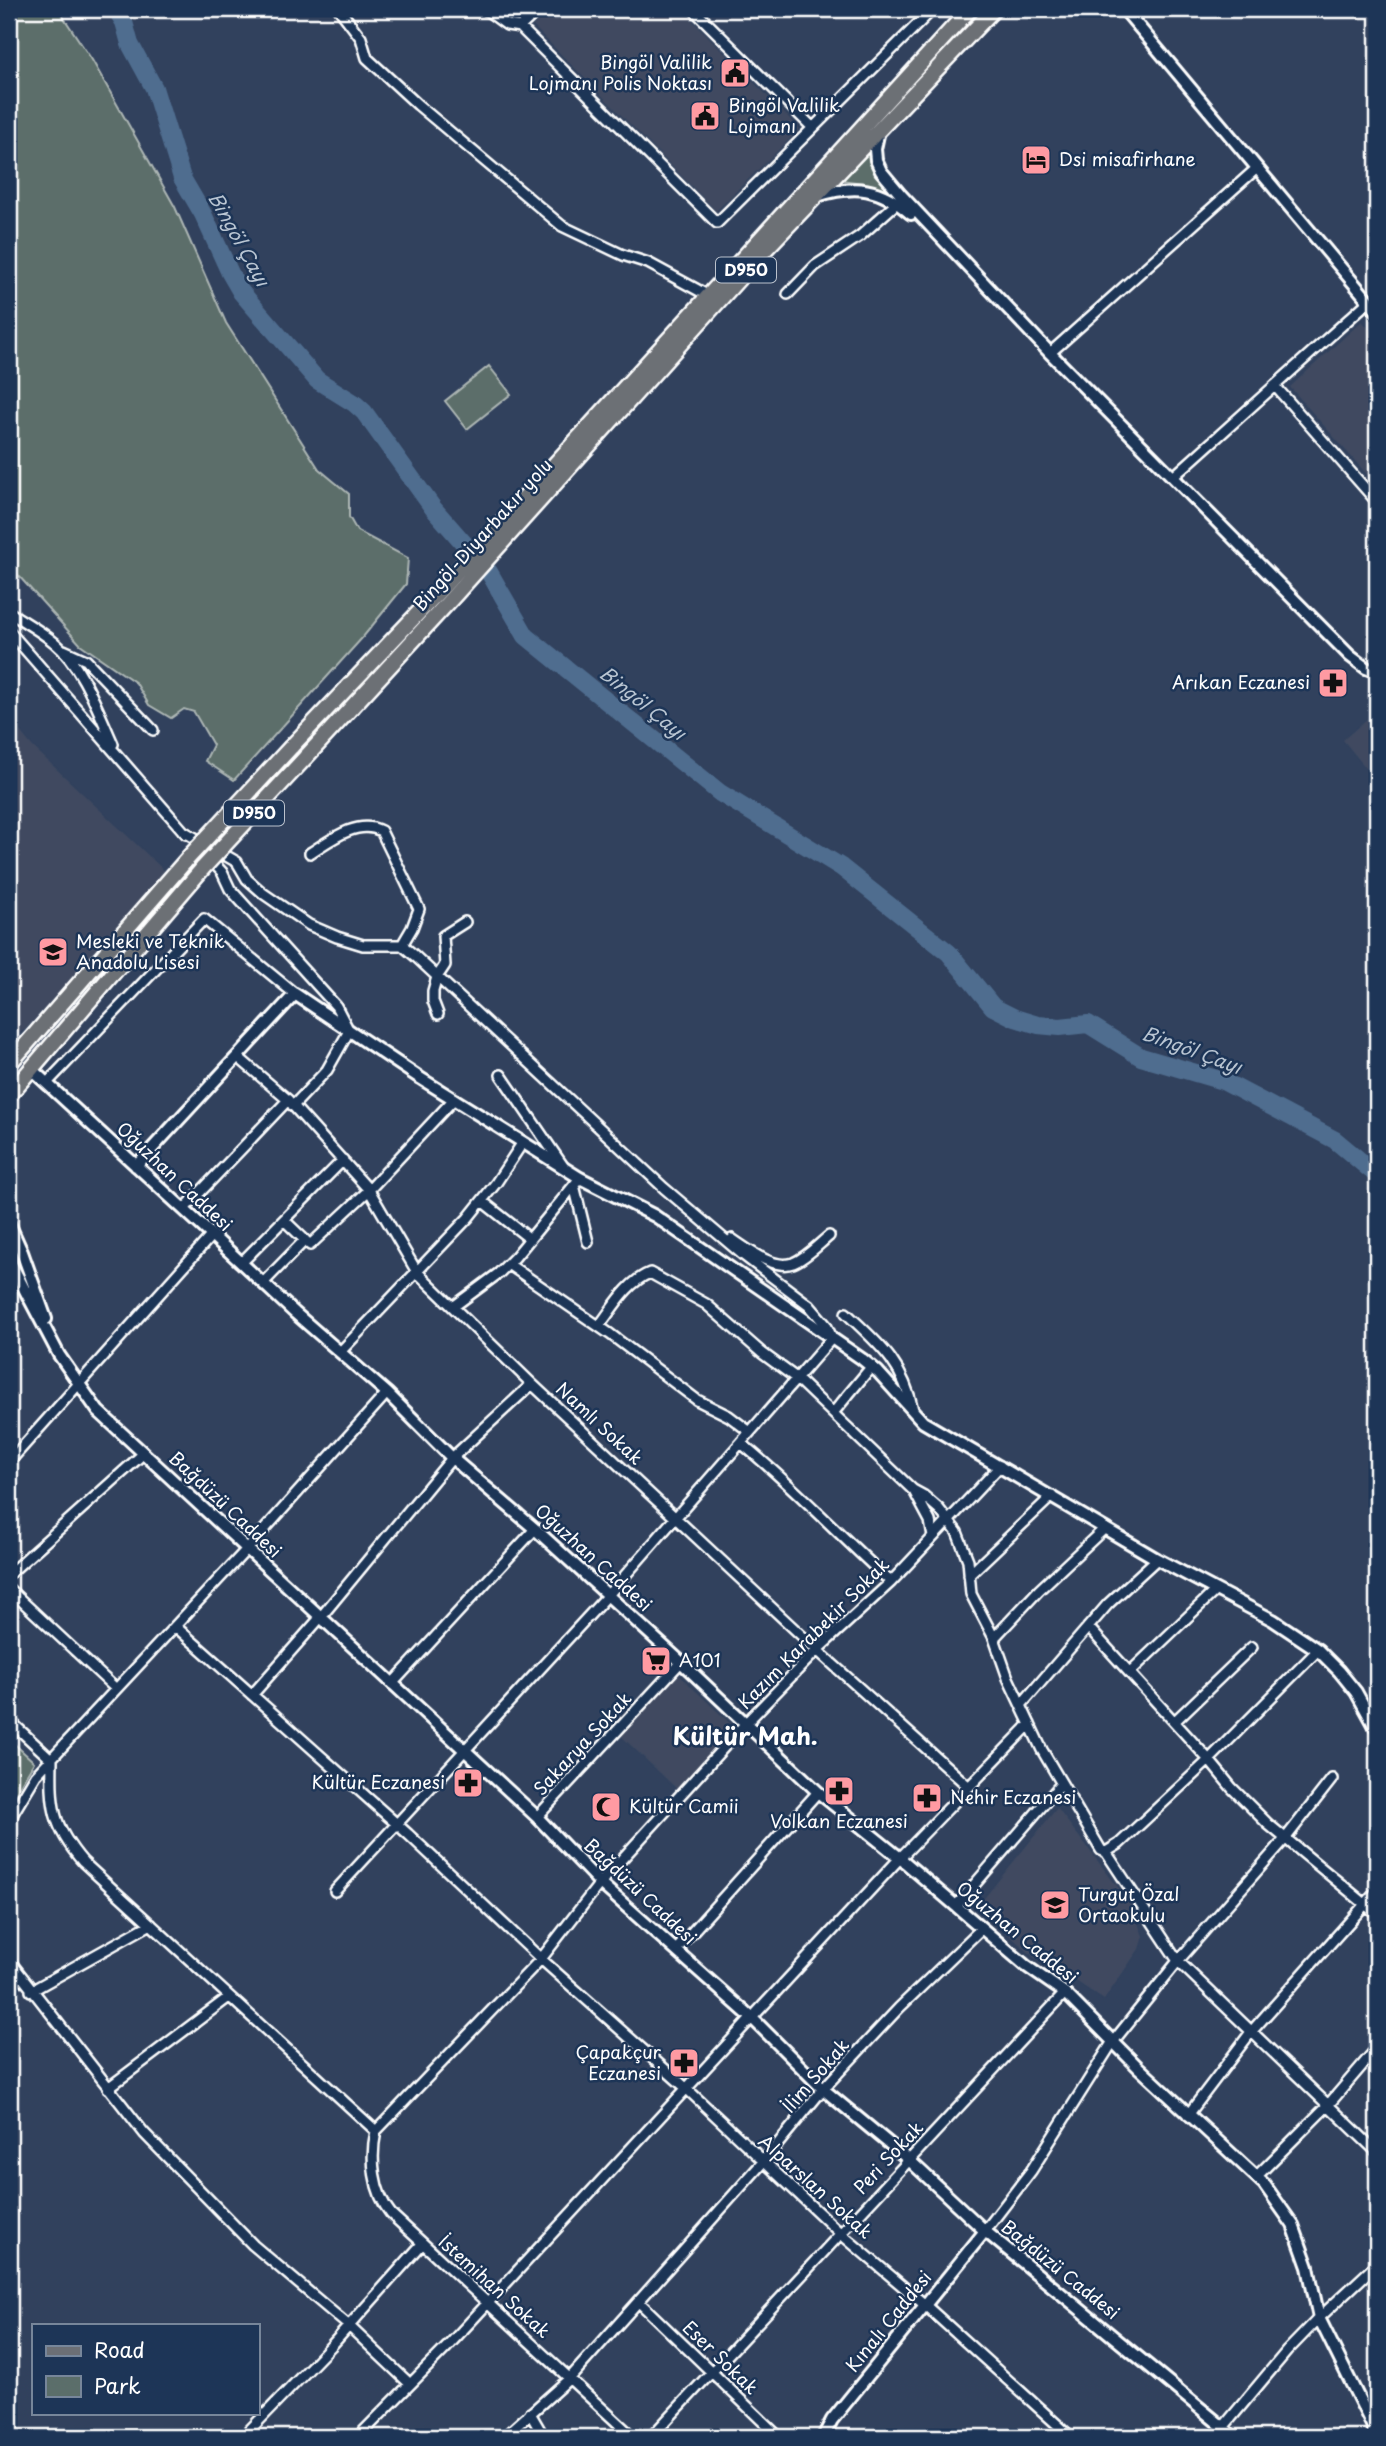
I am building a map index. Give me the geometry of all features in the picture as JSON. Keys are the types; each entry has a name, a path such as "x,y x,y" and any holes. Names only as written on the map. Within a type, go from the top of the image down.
{"main road":[{"name":"Bingöl-Diyarbakır yolu","path":"9,1095 203,868 304,758 707,295 970,9"},
{"name":"Bingöl-Diyarbakır yolu","path":"500,534 994,9"},
{"name":"Bingöl-Diyarbakır yolu","path":"12,1059 291,747 447,593"}],"street":[{"path":"339,9 361,38 367,58 418,105 562,226 623,255 648,263 707,295"},
{"path":"485,9 507,25 520,27 717,223 933,9"},
{"path":"520,27 538,9"},
{"path":"693,9 812,127"},
{"path":"1124,9 1377,311"},
{"path":"879,131 875,149 881,172 946,244 1350,656 1366,668 1377,672"},
{"path":"1050,353 1257,168"},
{"path":"817,196 844,189 867,190 897,203 946,244"},
{"path":"788,294 815,266 860,236 897,203"},
{"path":"1174,477 1369,301"},
{"path":"1275,386 1377,502"},
{"path":"9,612 62,650 77,671 118,755"},
{"path":"9,631 222,872 230,889 336,1006 349,1031"},
{"path":"62,650 86,660 153,730"},
{"path":"310,853 348,831 366,826 381,831 419,909 402,945"},
{"path":"183,831 237,862 247,879 264,894 309,925 363,945 402,945 664,1188 743,1255 809,1305 826,1325 832,1338"},
{"path":"47,1083 204,919 295,994 564,1168"},
{"path":"438,1014 433,1001 437,977 445,965 443,936 465,922"},
{"path":"136,1166 295,994"},
{"path":"184,1209 327,1070 349,1031"},
{"name":"Namlı Sokak","path":"238,1057 291,1103 369,1190 417,1272 532,1384 817,1650 969,1787"},
{"name":"Oğuzhan Caddesi","path":"30,1068 211,1236 387,1393 452,1458 535,1529 681,1662 818,1792 901,1858 1026,1966 1065,1993 1112,2043 1264,2184 1293,2225 1308,2267 1319,2318 1374,2416 1377,2435"},
{"path":"501,1075 564,1168 577,1182 655,1216 832,1338 872,1366 913,1413 928,1425 1157,1559 1273,1620 1318,1650 1356,1692 1377,1730"},
{"path":"284,1220 310,1245 369,1190 454,1099"},
{"path":"340,1352 482,1200 523,1142"},
{"path":"242,1262 343,1160"},
{"path":"453,1307 508,1264 577,1182"},
{"path":"577,1182 588,1242"},
{"path":"482,1200 530,1239"},
{"path":"9,1223 59,1355"},
{"path":"713,1227 755,1254 776,1263 791,1264 829,1236"},
{"path":"9,1462 211,1236"},
{"path":"263,1283 305,1240"},
{"path":"9,1259 59,1355"},
{"path":"508,1264 687,1392 729,1416 750,1432"},
{"path":"598,1326 626,1291 650,1273 706,1304 762,1353 796,1378 913,1490 923,1504 933,1537"},
{"path":"846,1312 898,1367 908,1387 913,1413"},
{"path":"335,1891 608,1595 832,1338"},
{"name":"Bağdüzü Caddesi","path":"59,1355 98,1411 537,1818 600,1883 753,2019 823,2089 908,2160 985,2231 1223,2427"},
{"path":"833,1413 872,1366"},
{"path":"252,1695 320,1618 452,1458 532,1384"},
{"path":"9,1820 36,1775 247,1549 387,1393"},
{"path":"741,1443 781,1476 891,1582"},
{"path":"9,1574 144,1453"},
{"name":"Kazım Karabekir Sokak","path":"375,2135 541,1959 600,1883 747,1723 817,1650 891,1582 1000,1466"},
{"path":"913,1490 924,1496 949,1520 964,1546 971,1594 1030,1724 1094,1843 1106,1852 1178,1961 1377,2152"},
{"path":"969,1575 1052,1496"},
{"path":"993,1638 1105,1528"},
{"path":"392,1684 535,1529"},
{"path":"1021,1705 1108,1604 1157,1559"},
{"path":"9,1589 116,1689"},
{"path":"1130,1672 1216,1590"},
{"name":"Alparslan Sokak","path":"175,1626 686,2088 840,2234 925,2305 1071,2437"},
{"path":"1088,1627 1175,1721 1232,1788 1285,1839 1377,1914"},
{"path":"1175,1721 1252,1647"},
{"path":"1106,1852 1119,1844 1209,1760 1318,1650"},
{"name":"Sakarya Sokak","path":"537,1818 681,1662"},
{"path":"9,1720 52,1760 53,1800 58,1826 67,1843 83,1862 375,2135"},
{"path":"358,2437 1030,1724"},
{"path":"985,2231 1031,2171 1112,2043 1178,1961 1285,1839 1332,1779"},
{"path":"956,1906 1061,1784"},
{"path":"676,1950 818,1792"},
{"path":"1188,2115 1251,2032 1377,1891"},
{"path":"31,1991 151,1924"},
{"name":"İlim Sokak","path":"504,2437 570,2378 763,2162 823,2089 899,2008 982,1928"},
{"path":"9,1960 144,2133 253,2245 349,2326 410,2384"},
{"name":"Peri Sokak","path":"651,2437 1065,1993"},
{"path":"108,2088 229,1997"},
{"path":"1256,2177 1329,2104 1377,2048"},
{"name":"İstemihan Sokak","path":"375,2135 376,2187 381,2202 422,2244 633,2437"},
{"name":"Kınalı Caddesi","path":"823,2437 832,2420 985,2231"},
{"path":"243,2437 349,2326 422,2244"},
{"path":"1214,2437 1287,2351 1377,2264"},
{"name":"Eser Sokak","path":"639,2302 779,2437"},
{"path":"530,2413 544,2437"},
{"path":"1223,2427 1235,2437"}],"shaded area":[{"name":"Bingöl Valilik Lojmanı","path":"550,9 681,9 800,129 716,211 533,26"},
{"path":"1362,321 1377,338 1377,486 1290,387"},
{"path":"1377,710 1377,776 1366,768 1343,740"},
{"name":"Mesleki ve Teknik Anadolu Lisesi","path":"9,718 32,746 168,874 25,1030 9,1036"},
{"path":"677,1673 737,1730 679,1791 619,1734"},
{"name":"Turgut Özal Ortaokulu","path":"1057,1808 1130,1903 1143,1936 1139,1949 1104,2000 1049,1963 1035,1958 977,1907"}],"green space":[{"path":"9,9 58,9 92,60 175,207 226,323 319,469 349,494 349,517 357,531 408,558 406,584 363,637 234,780 205,761 213,745 194,712 184,709 171,718 149,705 136,683 80,644 9,565"},
{"path":"870,149 881,178 902,201 870,184 841,180"},
{"path":"489,366 511,394 467,429 445,401"},
{"path":"9,1739 34,1762 9,1804"}],"waterway":[{"name":"Bingöl Çayı","path":"116,9 124,22 130,44 154,88 182,178 203,214 241,292 317,380 364,412 433,508 489,572 526,636 720,793 841,867 949,953 993,1007 1038,1025 1060,1027 1088,1024 1141,1057 1223,1081 1335,1140 1377,1175"}],"place":[{"name":"Bingöl Valilik Lojmanı Polis Noktası","path":"735,73"},
{"name":"Bingöl Valilik Lojmanı","path":"705,116"},
{"name":"Dsi misafirhane","path":"1036,160"},
{"name":"Arıkan Eczanesi","path":"1333,683"},
{"name":"Mesleki ve Teknik Anadolu Lisesi","path":"53,952"},
{"name":"A101","path":"656,1661"},
{"name":"Kültür Eczanesi","path":"468,1783"},
{"name":"Volkan Eczanesi","path":"839,1791"},
{"name":"Nehir Eczanesi","path":"927,1798"},
{"name":"Kültür Camii","path":"606,1807"},
{"name":"Turgut Özal Ortaokulu","path":"1055,1905"},
{"name":"Çapakçur Eczanesi","path":"684,2063"}],"district":[{"name":"Kültür Mah.","path":"745,1737"}]}
